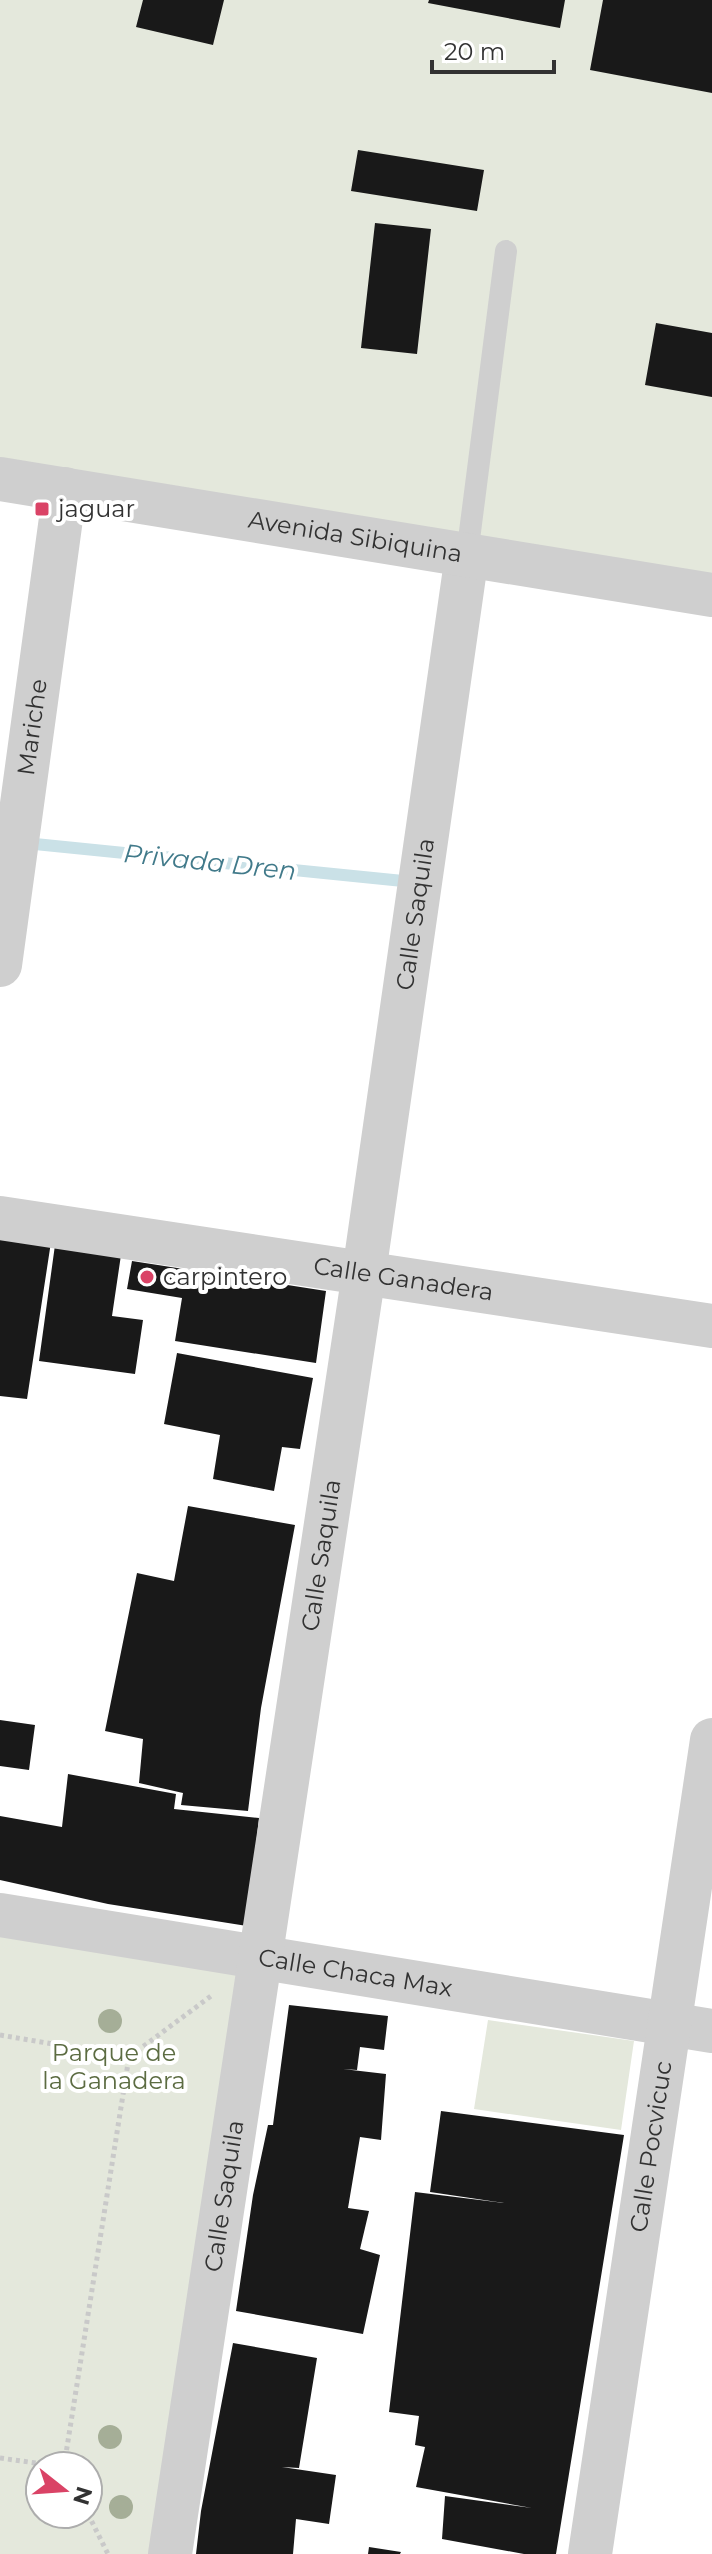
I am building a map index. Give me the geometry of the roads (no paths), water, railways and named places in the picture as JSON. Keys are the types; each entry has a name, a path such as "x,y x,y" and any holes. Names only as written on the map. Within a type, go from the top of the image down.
{"street":[{"name":"Avenida Sibiquina","path":"0,479 712,595"},
{"name":"Mariche","path":"0,965 65,489"},
{"name":"Calle Saquila","path":"170,2554 364,1273 467,555"},
{"name":"Calle Ganadera","path":"0,1218 712,1326"},
{"name":"Calle Pocvicuc","path":"590,2554 712,1740"},
{"name":"Calle Chaca Max","path":"0,1915 260,1960 712,2031"}],"lane":[{"path":"467,555 506,251"}],"waterway":[{"name":"Privada Dren","path":"25,843 413,882"}],"place":[{"name":"jaguar","path":"42,509"},
{"name":"carpintero","path":"147,1277"}],"park label":[{"name":"Parque de la Ganadera","path":"114,2067"}]}
